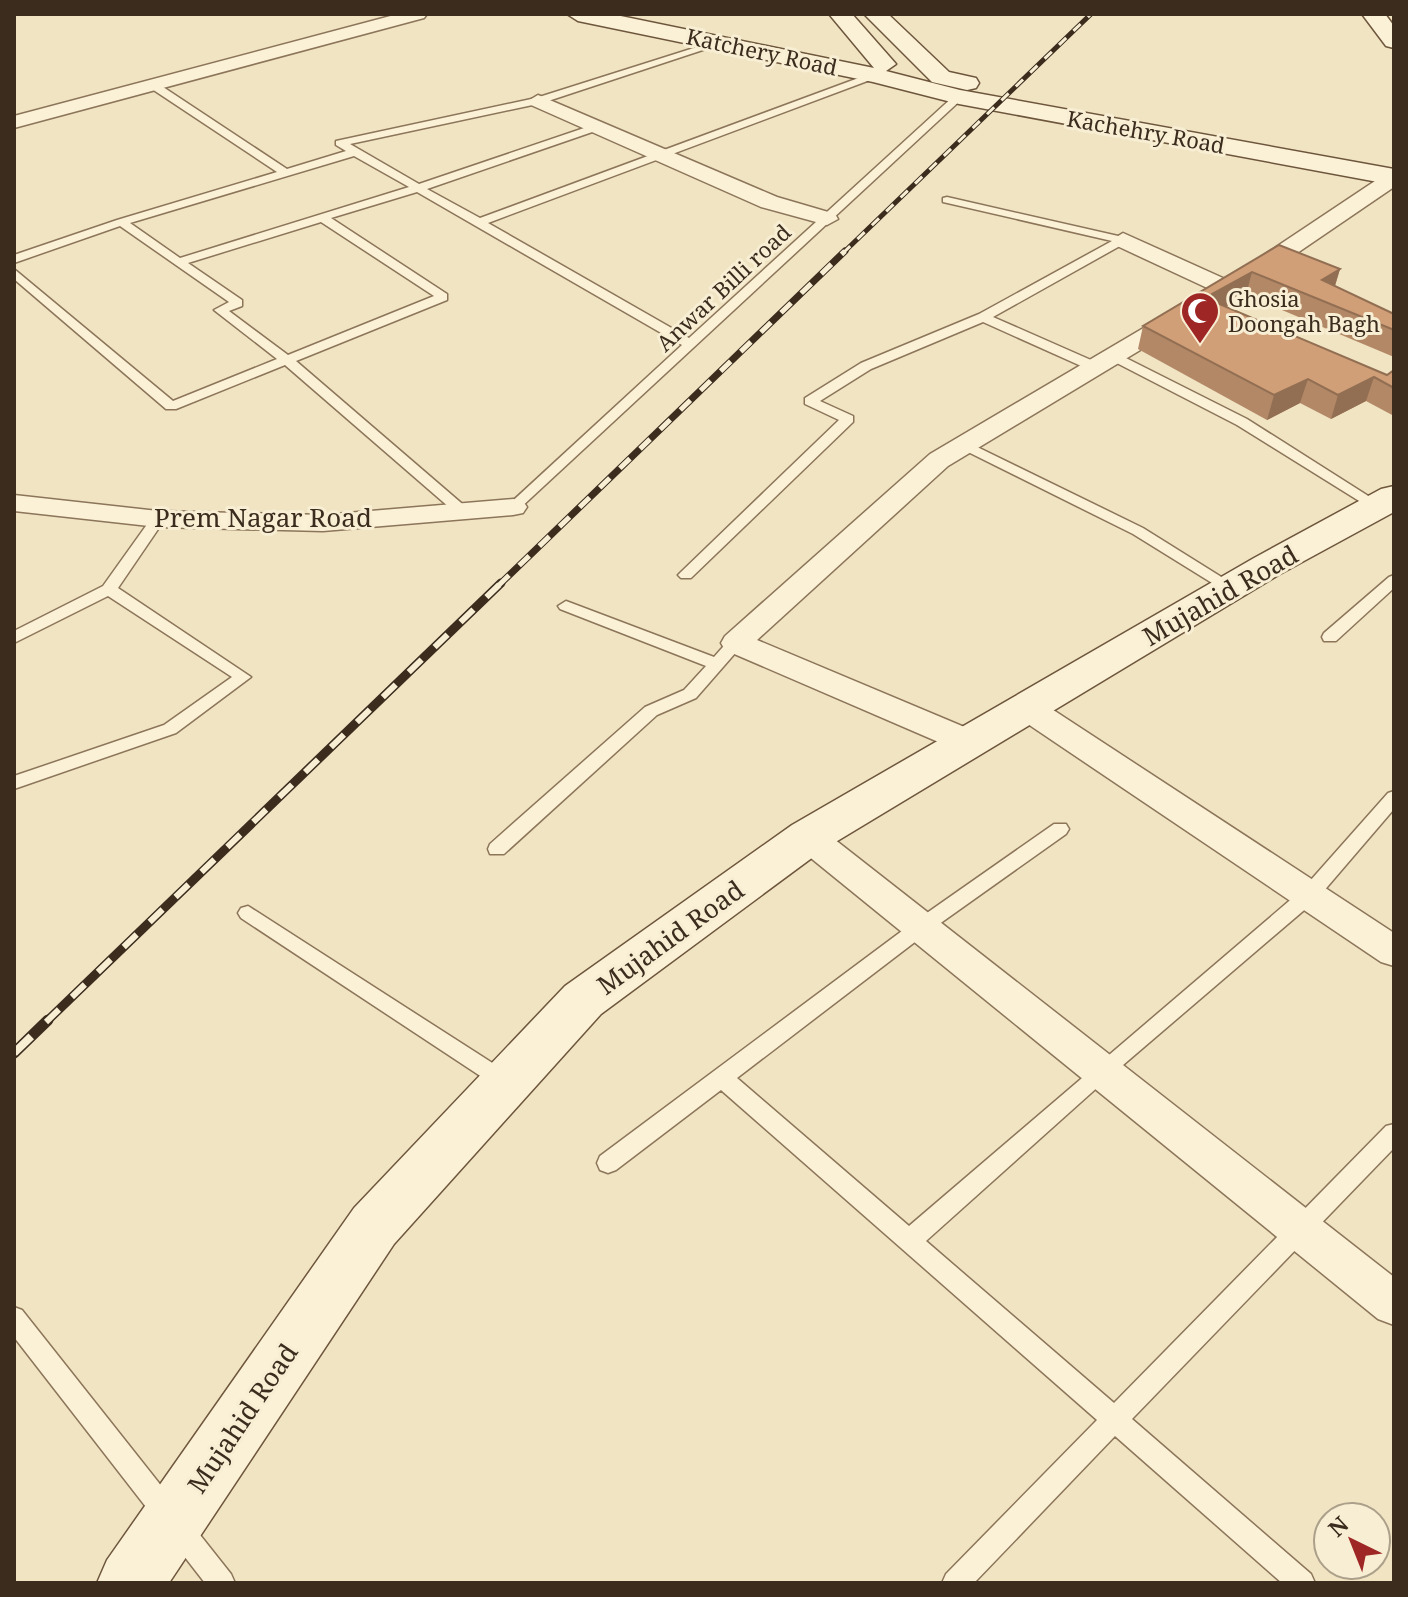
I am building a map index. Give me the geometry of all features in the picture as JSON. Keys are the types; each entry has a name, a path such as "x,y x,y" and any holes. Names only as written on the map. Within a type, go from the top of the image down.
{"main road":[{"name":"Katchery Road","path":"578,14 887,78"},
{"path":"840,14 887,78"},
{"name":"Kachehry Road","path":"875,14 941,77 1008,93 1394,164"},
{"path":"1373,14 1394,41"},
{"name":"Kachehry Road","path":"887,78 979,100 1394,177"},
{"name":"Mujahid Road","path":"130,1583 374,1226 583,1000 808,837 1231,588 1386,501"}],"street":[{"path":"14,122 418,14"},
{"path":"538,101 769,202 827,219"},
{"path":"969,742 736,643 939,460 1298,245 1394,177"},
{"path":"1123,240 1226,288"},
{"name":"Prem Nagar Road","path":"18,508 158,519 323,523 513,507"},
{"path":"1027,708 1394,952"},
{"path":"808,837 1394,1304"}],"lane":[{"path":"690,344 340,143 538,101 719,43"},
{"path":"478,223 658,154 887,78"},
{"path":"153,85 286,173"},
{"name":"Anwar Billi road","path":"513,507 827,219 979,100"},
{"path":"178,262 418,188 597,127"},
{"path":"14,259 121,222 355,152"},
{"path":"947,200 1123,240"},
{"path":"14,273 171,406 443,297 320,216"},
{"path":"121,222 238,303 220,310 287,360 462,511"},
{"path":"686,575 848,419 810,401 866,366 983,317 1123,240"},
{"path":"983,317 1104,361 1242,422 1386,501"},
{"path":"965,445 1138,531 1231,588"},
{"path":"14,638 109,589 158,519"},
{"path":"1330,637 1394,580"},
{"path":"14,783 170,729 243,677 109,589"},
{"path":"566,606 717,664"},
{"path":"497,849 651,711 690,694 736,643"},
{"path":"909,1241 1309,895 1394,797"},
{"path":"608,1163 921,927 1060,829"},
{"path":"248,913 506,1083"},
{"path":"720,1076 1302,1583"},
{"path":"955,1583 1394,1133"},
{"path":"14,1318 222,1583"}],"building":[{"path":"1279,245 1340,269 1322,280 1394,314 1394,330 1252,272 1205,298 1387,375 1394,370 1394,388 1374,377 1338,395 1308,379 1274,395 1143,326"}],"railway":[{"path":"843,253 1091,14"},
{"path":"499,585 845,251"},
{"path":"46,1022 501,583"},
{"path":"14,1053 48,1020"}],"place":[{"name":"Ghosia Doongah Bagh","path":"1200,345"}]}
